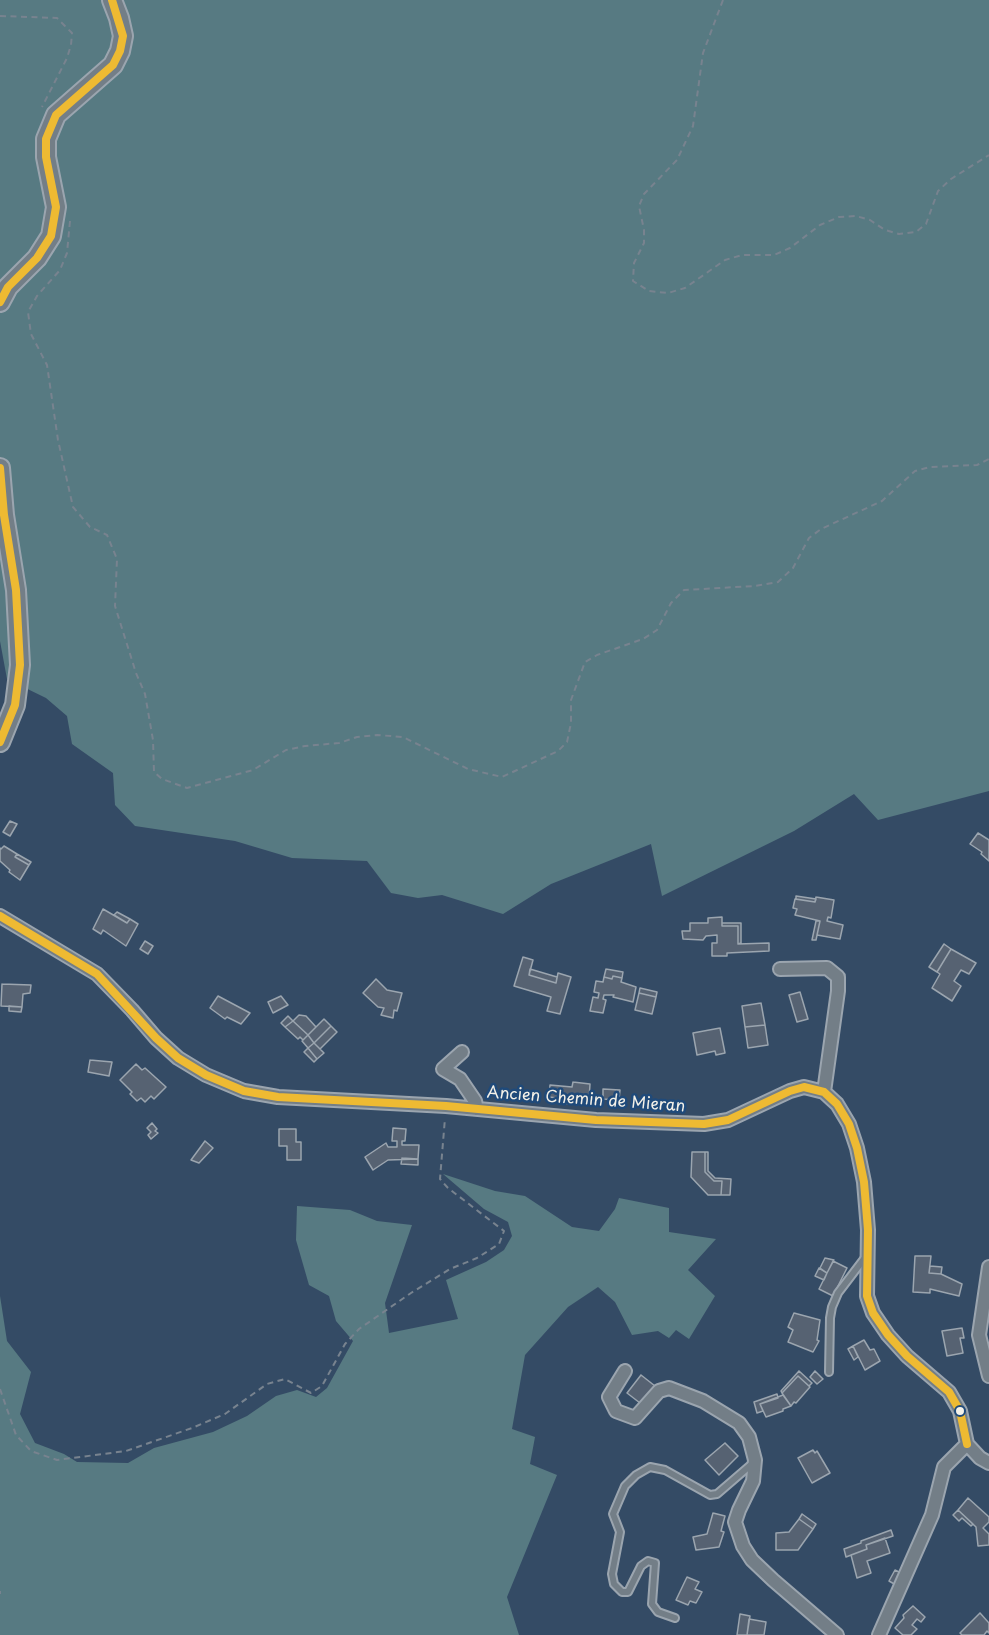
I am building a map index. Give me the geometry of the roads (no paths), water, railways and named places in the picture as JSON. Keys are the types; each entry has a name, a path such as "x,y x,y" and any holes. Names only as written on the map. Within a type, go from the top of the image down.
{"street":[{"path":"0,302 8,287 37,258 51,236 56,207 46,157 46,139 56,115 113,65 120,51 123,36 112,0"},
{"path":"0,468 4,515 16,590 20,665 15,705 0,742"},
{"name":"Ancien Chemin de Mieran","path":"0,916 97,974 156,1038 178,1058 206,1075 244,1091 278,1097 446,1106 596,1120 704,1124 728,1120 789,1091 804,1087 824,1092"},
{"path":"780,969 827,968 838,977 824,1092 837,1104 849,1124 857,1148 864,1182 868,1230 867,1296 873,1313 888,1335 907,1356 949,1392 960,1411 967,1444 980,1458 989,1463"},
{"path":"462,1052 443,1069 460,1079 475,1101 477,1109"},
{"path":"989,1267 979,1335 989,1376"},
{"path":"625,1371 609,1397 616,1411 635,1418 659,1391 669,1388 703,1401 739,1423 748,1437 755,1460 753,1481 735,1522 743,1546 752,1560 773,1581 837,1635"},
{"path":"879,1635 932,1515 944,1467 967,1444"}],"lane":[{"path":"829,1372 831,1307 838,1293 867,1255"},
{"path":"675,1618 658,1612 652,1604 655,1563 648,1561 640,1566 628,1592 622,1592 614,1584 612,1574 620,1532 613,1514 625,1486 636,1474 650,1467 665,1470 710,1495 717,1494 755,1460"}]}
